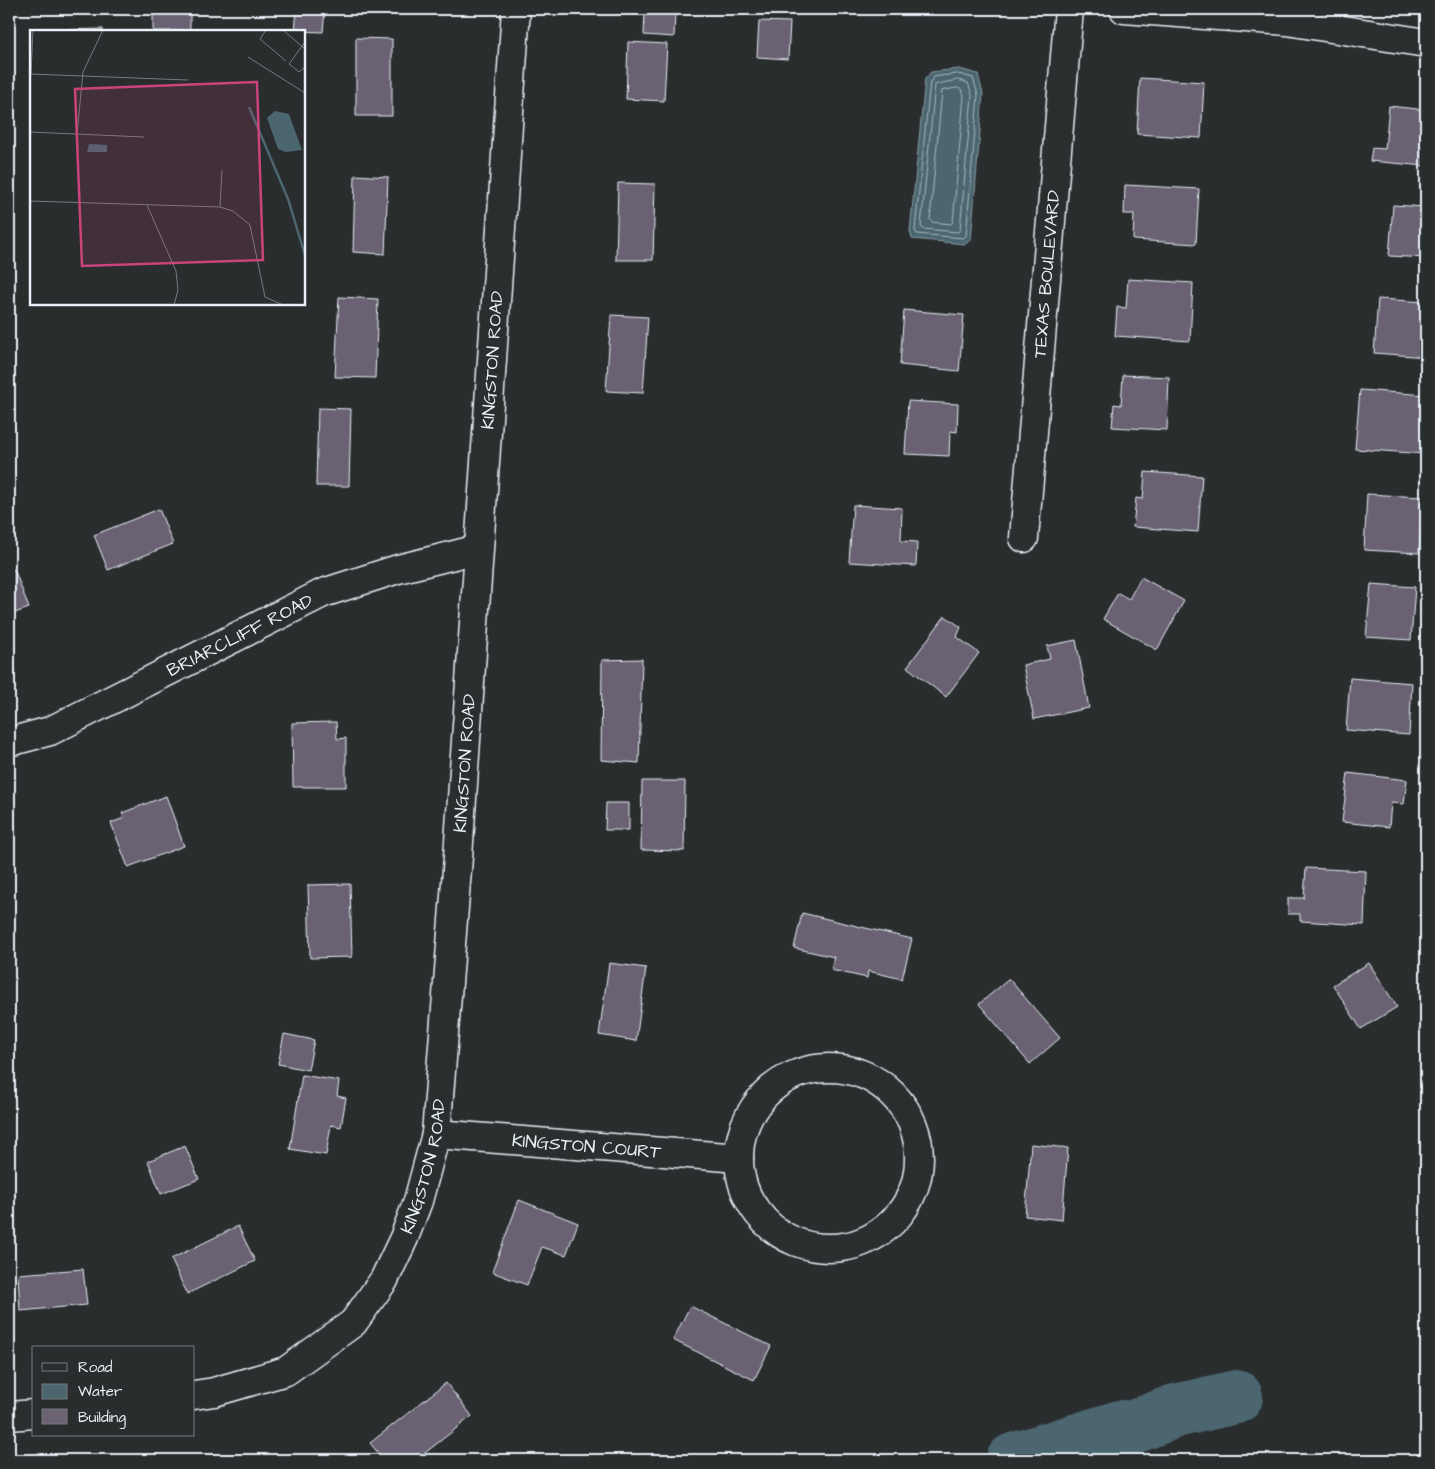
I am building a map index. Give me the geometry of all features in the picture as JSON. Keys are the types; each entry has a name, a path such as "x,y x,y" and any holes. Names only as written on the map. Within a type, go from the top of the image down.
{"street":[{"name":"KINGSTON ROAD","path":"195,1395 214,1392 286,1371 353,1324 384,1280 404,1238 418,1201 436,1134 458,857 516,9"},
{"name":"TEXAS BOULEVARD","path":"1024,538 1069,9"},
{"path":"1124,9 1287,21 1426,43"},
{"name":"BRIARCLIFF ROAD","path":"9,742 50,731 323,593 398,569 478,549"},
{"path":"829,1067 857,1072 882,1085 902,1106 915,1132 918,1162 912,1192 896,1219 872,1238 842,1248 826,1248 811,1247 782,1236 759,1216 744,1189 739,1158 742,1130 756,1105 776,1085 793,1076 801,1072 829,1067"},
{"name":"KINGSTON COURT","path":"436,1134 739,1158"},
{"path":"9,1416 32,1414"}],"water":[{"path":"959,69 978,74 983,94 971,240 965,244 912,239 910,231 925,79 931,72"}],"building":[{"path":"153,9 190,9 190,30 153,30"},
{"path":"297,9 325,9 323,32 295,30"},
{"path":"645,11 675,13 674,37 644,35"},
{"path":"759,21 790,22 788,59 757,57"},
{"path":"103,29 103,30 64,30"},
{"path":"356,38 392,39 392,116 356,116"},
{"path":"628,42 667,44 664,101 626,99"},
{"path":"1140,78 1204,82 1201,138 1137,134"},
{"path":"1389,106 1426,110 1426,166 1370,161 1372,148 1385,149"},
{"path":"355,175 388,177 385,254 353,252"},
{"path":"618,183 655,184 653,260 616,260"},
{"path":"1125,185 1199,189 1196,244 1133,240 1134,214 1124,214"},
{"path":"1393,205 1426,207 1426,258 1389,256"},
{"path":"1128,279 1193,283 1190,341 1115,336 1117,307 1126,308"},
{"path":"339,297 378,299 375,378 335,377"},
{"path":"1378,299 1426,302 1426,357 1374,353"},
{"path":"904,310 964,315 959,371 900,365"},
{"path":"611,315 648,317 643,393 606,391"},
{"path":"1123,375 1169,377 1167,430 1112,427 1114,404 1121,405"},
{"path":"1360,390 1426,395 1426,454 1355,449"},
{"path":"908,401 958,404 957,432 950,431 949,456 905,454"},
{"path":"318,408 351,409 349,486 316,486"},
{"path":"1145,472 1202,476 1198,532 1133,527 1136,498 1143,499"},
{"path":"1367,494 1422,497 1419,553 1364,550"},
{"path":"853,505 902,508 901,541 917,542 916,566 849,562"},
{"path":"159,509 173,544 108,570 94,535"},
{"path":"14,569 29,608 9,615 9,572"},
{"path":"1141,577 1184,601 1157,650 1103,619 1118,593 1129,599"},
{"path":"1371,584 1415,587 1411,640 1366,637"},
{"path":"945,616 961,627 957,637 979,653 946,697 907,667"},
{"path":"1076,640 1089,708 1034,719 1023,665 1050,659 1047,646"},
{"path":"642,659 639,763 601,760 602,660"},
{"path":"1350,678 1412,683 1409,735 1346,730"},
{"path":"336,722 337,739 346,738 346,787 293,787 292,723"},
{"path":"1348,773 1407,780 1404,804 1391,803 1389,827 1342,822"},
{"path":"642,781 685,781 684,851 641,850"},
{"path":"166,796 184,846 128,867 111,823 124,818 122,813"},
{"path":"606,803 629,803 629,830 605,830"},
{"path":"1306,868 1366,871 1364,925 1300,921 1300,914 1288,914 1288,898 1304,898"},
{"path":"350,884 352,957 310,958 308,885"},
{"path":"802,913 912,939 902,979 868,971 867,978 831,970 834,957 794,948"},
{"path":"609,963 646,968 636,1041 599,1035"},
{"path":"1369,963 1397,1007 1361,1029 1333,985"},
{"path":"1009,979 1060,1038 1030,1064 979,1004"},
{"path":"284,1034 314,1040 308,1070 278,1064"},
{"path":"1426,1069 1426,1090 1423,1089"},
{"path":"302,1075 339,1081 337,1096 346,1098 341,1127 331,1125 326,1155 290,1149"},
{"path":"1031,1144 1068,1148 1062,1220 1025,1216"},
{"path":"185,1146 199,1179 161,1194 148,1161"},
{"path":"519,1200 578,1223 566,1255 542,1247 527,1285 492,1272"},
{"path":"238,1226 255,1261 187,1294 171,1259"},
{"path":"83,1269 87,1305 20,1311 18,1274"},
{"path":"690,1306 771,1346 754,1380 673,1340"},
{"path":"446,1383 472,1416 416,1460 384,1460 370,1443"}],"waterway":[{"path":"1013,1460 1120,1427 1131,1428 1175,1411 1236,1397"}]}
